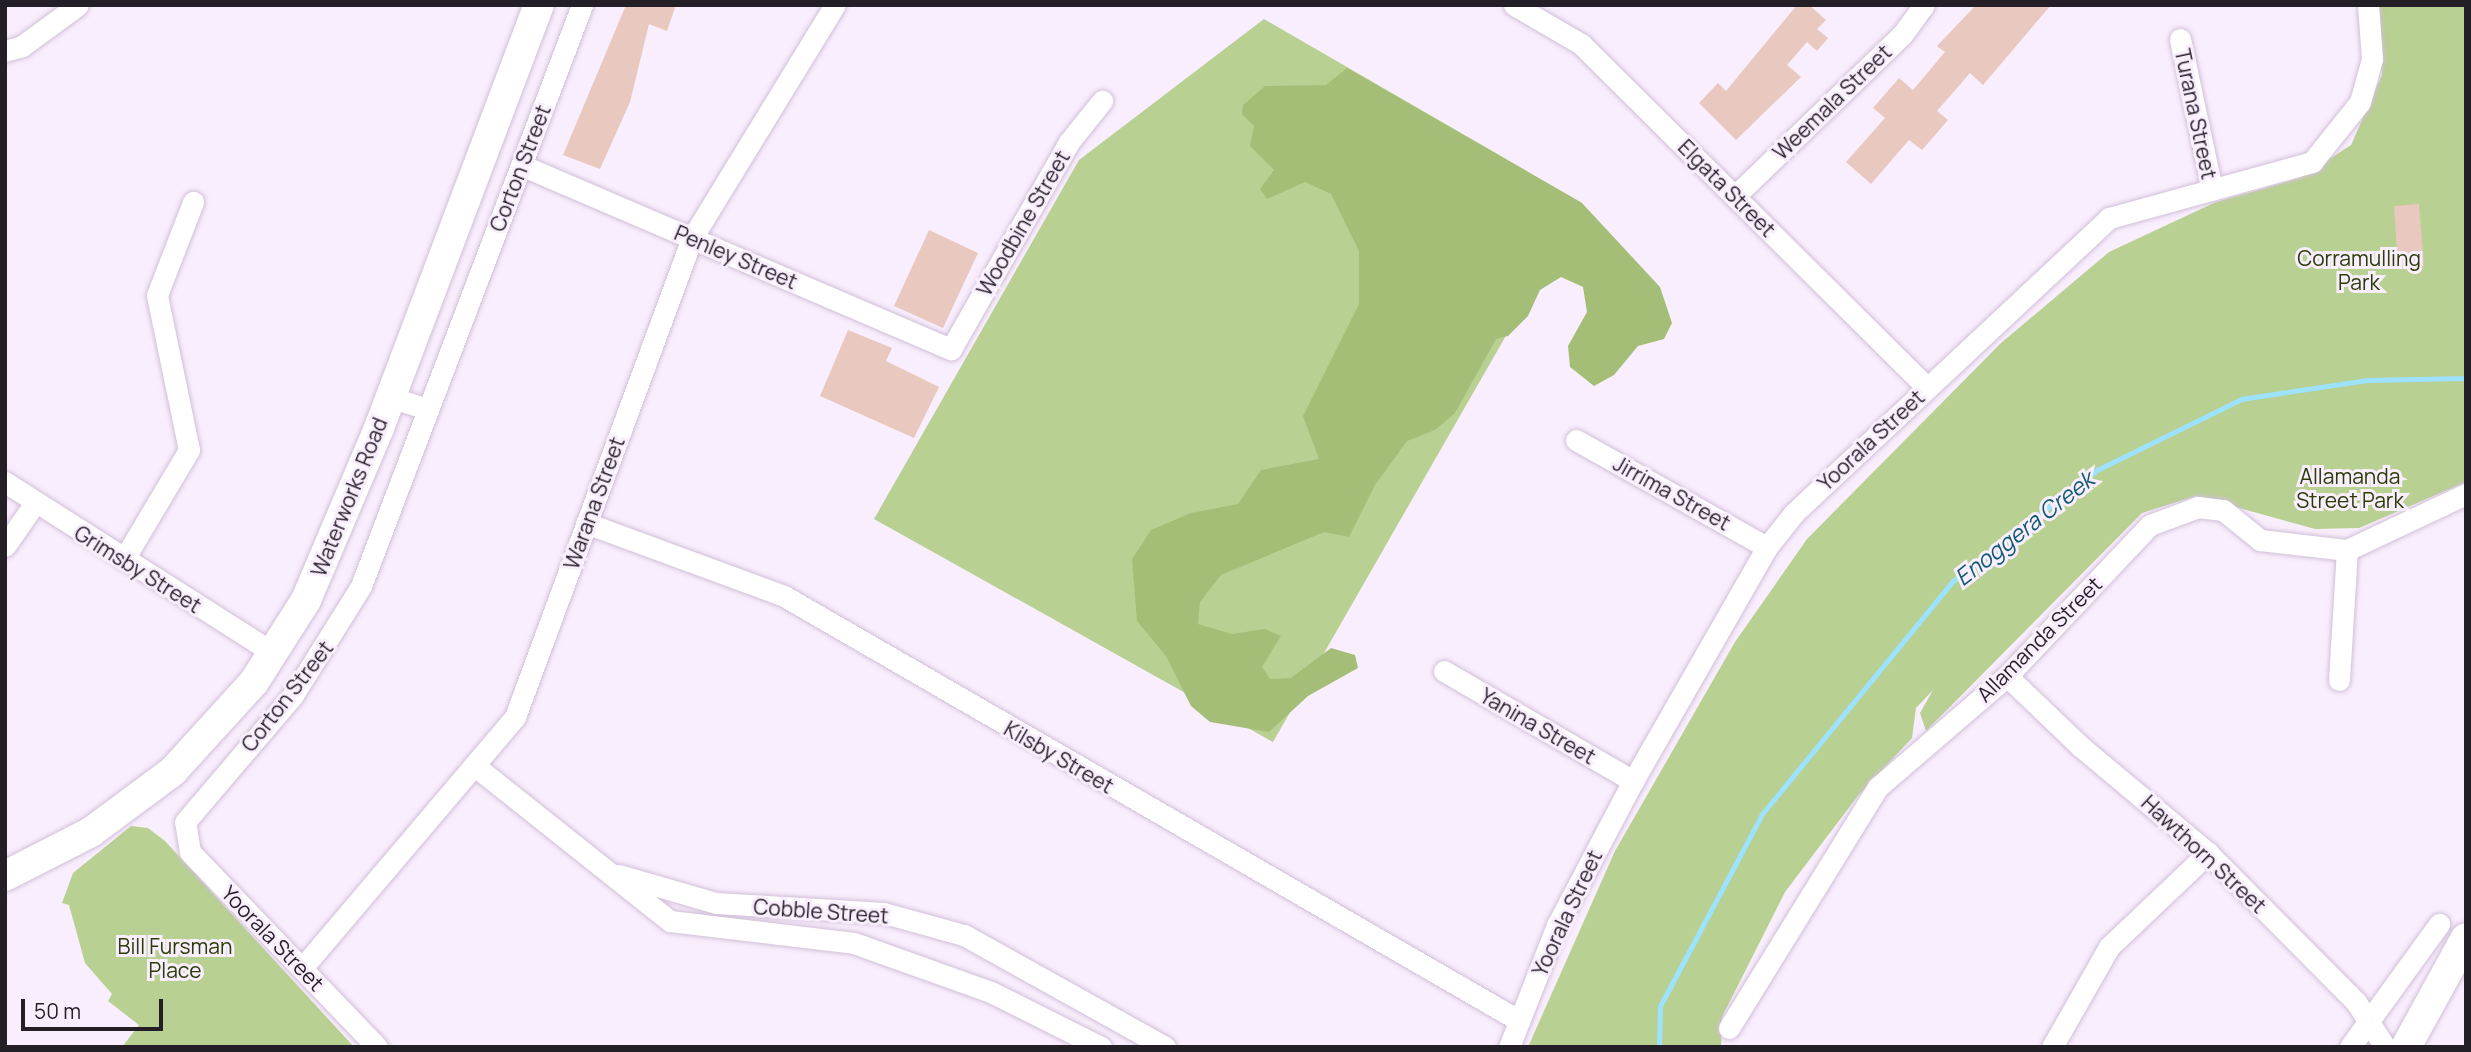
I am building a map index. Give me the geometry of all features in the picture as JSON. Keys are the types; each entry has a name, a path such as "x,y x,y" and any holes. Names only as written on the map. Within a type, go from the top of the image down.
{"main road":[{"name":"Waterworks Road","path":"5,876 91,832 156,785 221,722 273,653 306,600 379,428 539,5"},
{"path":"2406,1047 2466,938"}],"street":[{"path":"5,51 22,46 78,5"},
{"name":"Corton Street","path":"185,822 293,695 335,635 361,586 582,5"},
{"name":"Warana Street","path":"303,967 515,717 692,238 835,5"},
{"name":"Elgata Street","path":"1514,5 1581,44 1927,387"},
{"name":"Weemala Street","path":"1735,196 1902,35 1924,5"},
{"name":"Yoorala Street","path":"1509,1047 1558,922 1633,781 1767,547 1794,513 2109,218 2312,162 2342,132 2360,102 2372,59 2368,5"},
{"name":"Turana Street","path":"2180,39 2212,190"},
{"name":"Woodbine Street","path":"950,349 1069,142 1102,102"},
{"name":"Penley Street","path":"521,165 950,349"},
{"path":"124,559 189,450 157,295 193,202"},
{"path":"390,397 428,409"},
{"path":"379,428 416,439"},
{"name":"Jirrima Street","path":"1576,440 1767,547"},
{"name":"Grimsby Street","path":"5,482 273,653"},
{"path":"2339,680 2347,550 2466,494"},
{"path":"5,546 35,503"},
{"name":"Allamanda Street","path":"1729,1028 1878,787 2007,676 2150,525 2198,507 2223,510 2260,540 2347,550"},
{"name":"Kilsby Street","path":"586,523 784,596 1518,1020"},
{"name":"Yanina Street","path":"1444,671 1633,781"},
{"name":"Hawthorn Street","path":"2007,676 2080,746 2208,853 2356,1002 2367,1023 2385,1047"},
{"name":"Cobble Street","path":"475,766 617,875 670,921 854,943 991,992 1101,1047"},
{"name":"Yoorala Street","path":"185,822 190,852 377,1047"},
{"path":"2052,1047 2109,947 2208,853"},
{"name":"Cobble Street","path":"617,875 716,903 884,913 964,935 1166,1047"},
{"path":"2350,1047 2439,925"}],"green space":[{"name":"Corramulling Park","path":"2377,5 2466,5 2466,482 2359,528 2315,529 2196,496 2142,513 1926,731 1920,713 1933,690 1916,708 1912,738 1857,797 1785,892 1722,1017 1721,1047 1528,1047 1615,851 1735,642 1807,539 2001,343 2109,252 2216,202 2300,178 2351,145 2382,75"},
{"path":"1264,19 1582,203 1273,742 874,519 1079,160"},
{"path":"1347,68 1582,203 1660,287 1672,323 1664,339 1638,346 1614,375 1594,386 1570,367 1568,346 1587,312 1583,287 1561,277 1540,290 1528,316 1508,336 1496,339 1455,413 1435,430 1407,441 1375,485 1349,537 1324,532 1221,575 1200,602 1198,624 1232,634 1265,629 1281,636 1262,667 1270,679 1291,678 1331,648 1355,655 1358,668 1308,696 1269,732 1210,722 1191,706 1166,656 1137,621 1132,559 1151,530 1191,513 1238,504 1261,470 1319,459 1303,416 1359,304 1359,251 1331,194 1305,182 1267,199 1260,189 1274,170 1250,146 1254,126 1242,114 1243,105 1265,86 1326,85"},
{"name":"Bill Fursman Place","path":"131,826 148,828 165,841 354,1047 122,1047 139,1025 108,1001 112,994 85,963 69,905 62,903 73,873"}],"building":[{"path":"626,5 676,5 667,31 649,24 630,102 600,169 563,155"},
{"path":"1797,5 1809,5 1826,20 1817,29 1828,38 1817,51 1807,42 1787,65 1801,77 1736,140 1699,103 1718,83 1726,91"},
{"path":"1976,5 2051,5 1983,85 1970,73 1937,111 1948,120 1922,150 1909,140 1871,184 1846,162 1885,118 1873,108 1899,78 1913,90 1945,52 1937,46"},
{"path":"2419,204 2424,266 2398,268 2394,206"},
{"path":"929,230 978,253 943,328 894,306"},
{"path":"848,330 892,348 886,361 939,387 914,438 820,396"}],"waterway":[{"name":"Enoggera Creek","path":"1659,1047 1660,1006 1762,814 1953,581 2097,470 2241,399 2366,380 2466,378"}],"park label":[{"name":"Allamanda Street Park","path":"2350,488"}]}
